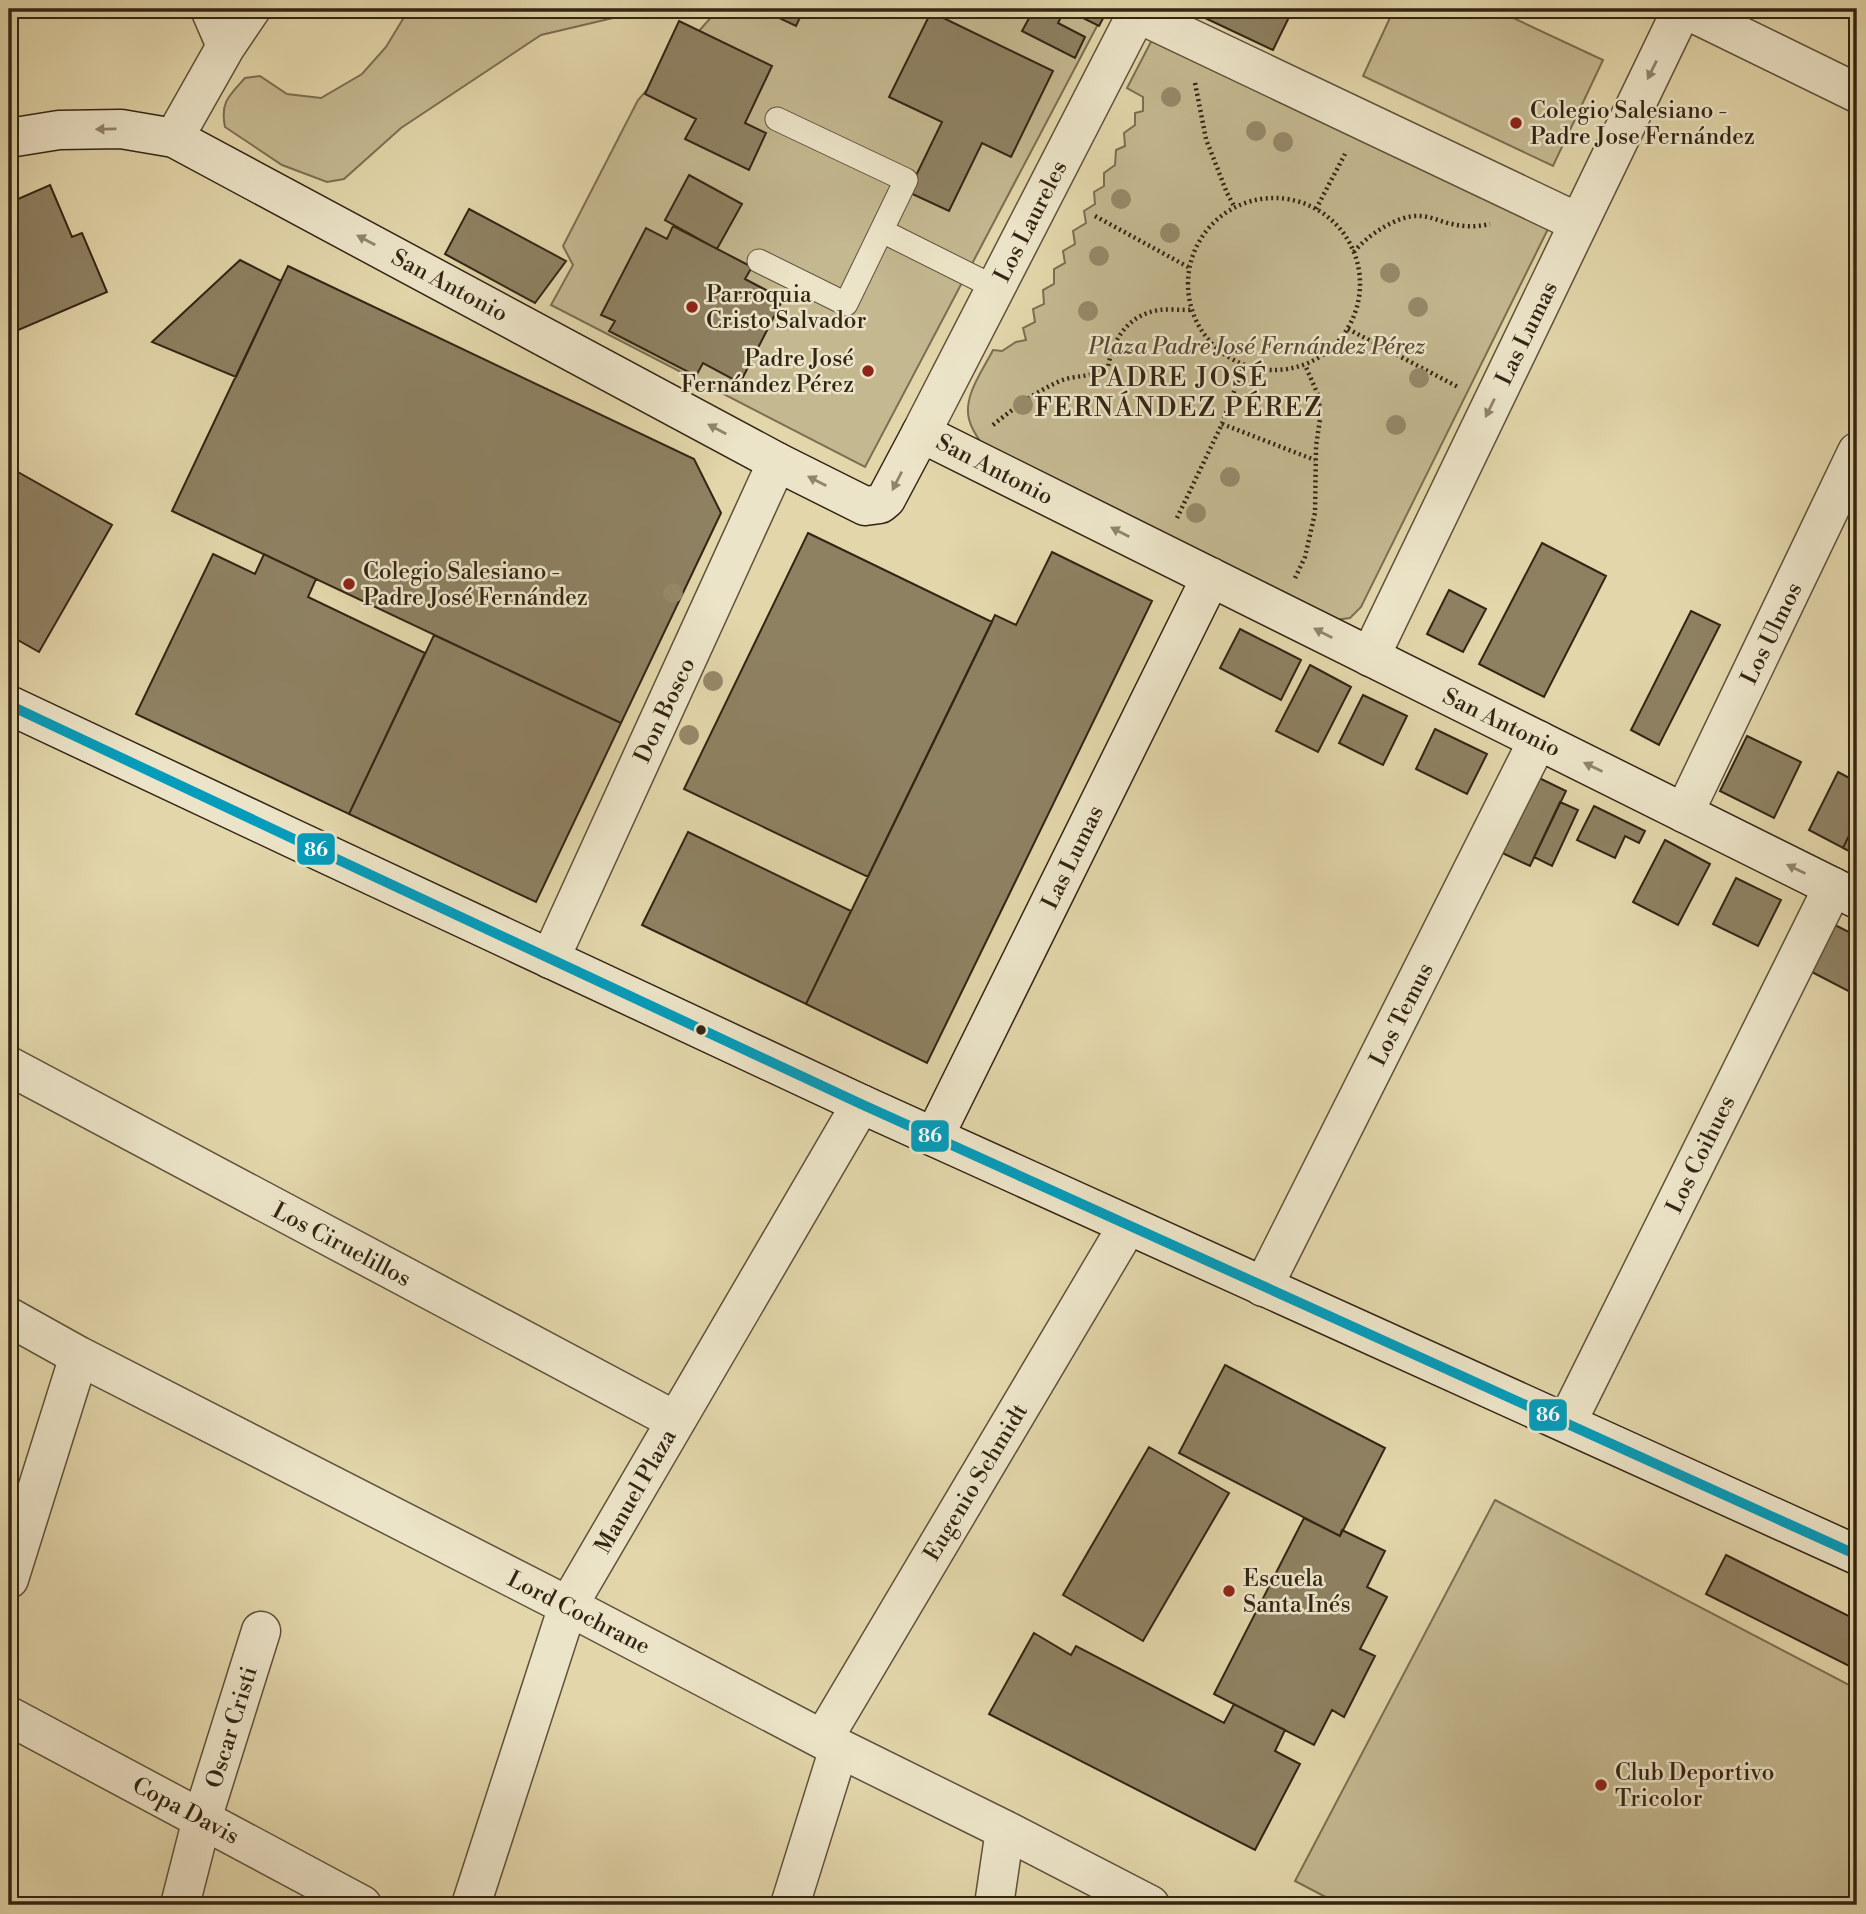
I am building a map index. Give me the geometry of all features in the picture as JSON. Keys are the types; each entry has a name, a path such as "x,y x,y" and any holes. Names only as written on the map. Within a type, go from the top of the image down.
{"street":[{"path":"210,9 226,46"},
{"path":"174,138 226,46 251,9"},
{"path":"1138,11 1579,223"},
{"name":"Los Laureles","path":"921,433 1138,11"},
{"path":"1676,11 1857,93"},
{"name":"Las Lumas","path":"1370,657 1579,223 1676,11"},
{"name":"San Antonio","path":"9,138 59,130 121,129 174,138 865,506 880,504 890,493 921,433 1845,893"},
{"name":"Los Ulmos","path":"1684,813 1857,452"},
{"name":"Don Bosco","path":"550,959 777,461"},
{"name":"Las Lumas","path":"934,1137 1211,577"},
{"path":"9,705 861,1104 1857,1555"},
{"name":"Los Temus","path":"1263,1287 1538,740"},
{"name":"Los Coihues","path":"1567,1422 1845,893"},
{"name":"Los Ciruelillos","path":"9,1066 676,1421"},
{"name":"Manuel Plaza","path":"471,1905 568,1606 861,1104"},
{"name":"Eugenio Schmidt","path":"790,1905 831,1743 1128,1225"},
{"name":"Lord Cochrane","path":"9,1317 79,1356 1150,1905"},
{"path":"9,1579 79,1356"},
{"name":"Oscar Cristi","path":"180,1905 202,1819 261,1631"},
{"name":"Copa Davis","path":"9,1716 362,1905"},
{"path":"994,1905 1005,1830"}],"lane":[{"path":"759,261 846,304 906,180 777,118"},
{"path":"882,231 996,288"}],"path":[{"path":"1188,37 1206,139 1235,208"},
{"path":"1316,209 1363,120"},
{"path":"1276,198 1296,201 1316,209 1332,220 1345,235 1354,252 1360,278 1358,304 1348,329 1329,350 1305,365 1265,370 1244,365 1227,356 1212,344 1200,328 1192,310 1190,268 1199,244 1214,223 1235,208 1255,201 1276,198"},
{"path":"1354,252 1374,233 1397,220 1418,215 1468,227 1489,225 1498,221"},
{"path":"1095,216 1190,268"},
{"path":"993,425 1025,401 1063,380 1096,375 1108,367 1111,349 1128,324 1158,310 1192,310"},
{"path":"1348,329 1491,405"},
{"path":"1177,518 1222,424 1244,365"},
{"path":"1295,578 1305,557 1315,513 1315,460 1320,419 1319,397 1305,365"},
{"path":"1222,424 1315,460"}],"green space":[{"path":"409,9 1106,9 865,467 551,305 573,265 563,246 638,100 714,14 685,11 613,18 541,35 401,128 344,179 327,182 282,165 225,127 225,105 245,78 260,76 287,94 321,98 362,74 386,47"},
{"name":"Colegio Salesiano - Padre Jose Fernández","path":"1394,9 1494,9 1603,60 1553,166 1363,76"},
{"name":"Plaza Padre José Fernández Pérez","path":"1156,32 1550,225 1361,607 1350,618 1335,620 982,444 970,422 969,401 979,375 993,350 1002,351 1016,342 1026,340 1023,328 1035,322 1033,309 1044,304 1043,290 1054,284 1054,269 1065,263 1063,251 1075,244 1073,231 1086,223 1084,211 1095,204 1094,192 1104,186 1104,173 1115,165 1116,150 1125,146 1124,133 1135,125 1135,113 1143,111 1143,97 1127,88"},
{"name":"Club Deportivo Tricolor","path":"1495,1500 1857,1689 1857,1905 1341,1905 1295,1881"}],"building":[{"path":"760,9 804,9 796,26"},
{"path":"1034,9 1065,9 1058,23 1085,37 1075,58 1022,31"},
{"path":"1065,9 1108,9 1099,26"},
{"path":"1186,9 1293,9 1273,50"},
{"path":"931,12 1053,71 1011,157 982,143 949,211 908,192 942,122 889,97"},
{"path":"679,21 772,66 745,123 766,133 749,170 685,139 696,119 645,94"},
{"path":"689,175 742,204 717,249 665,220"},
{"path":"50,185 72,237 82,233 107,292 9,334 9,203"},
{"path":"469,209 566,261 535,303 445,254"},
{"name":"Parroquia Cristo Salvador","path":"673,226 752,267 745,279 783,299 740,383 703,363 696,376 609,331 615,321 601,315 646,228 667,239"},
{"path":"240,260 281,281 236,377 152,342"},
{"path":"288,266 694,459 721,513 621,723 172,511"},
{"path":"9,467 112,525 39,652 9,635"},
{"path":"808,533 992,622 868,877 684,789"},
{"path":"1542,543 1606,576 1544,697 1479,664"},
{"path":"1052,552 1152,601 927,1063 806,1004 995,615 1016,625"},
{"path":"213,554 255,574 264,554 316,579 308,597 425,653 349,814 136,714"},
{"path":"1449,590 1486,609 1463,652 1427,634"},
{"path":"1691,611 1720,625 1659,745 1631,730"},
{"path":"1240,629 1301,660 1281,700 1220,668"},
{"path":"434,635 621,723 536,902 349,814"},
{"path":"1310,665 1351,687 1318,752 1276,731"},
{"path":"1363,695 1407,716 1383,765 1339,743"},
{"path":"1435,729 1487,754 1467,794 1416,769"},
{"path":"1747,736 1801,762 1774,818 1720,791"},
{"path":"1838,772 1857,782 1857,819 1843,848 1809,830"},
{"path":"1535,776 1566,791 1530,866 1498,851"},
{"path":"1560,802 1578,810 1552,866 1534,857"},
{"path":"1594,806 1645,831 1639,843 1625,836 1615,858 1577,840"},
{"path":"1857,819 1857,855 1843,848"},
{"path":"688,832 851,911 806,1004 642,925"},
{"path":"1665,840 1710,864 1678,925 1633,902"},
{"path":"1736,878 1781,900 1758,946 1713,924"},
{"path":"1831,923 1857,936 1857,988 1854,994 1808,970"},
{"path":"1225,1365 1385,1448 1340,1536 1179,1453"},
{"path":"1149,1447 1229,1493 1143,1641 1063,1595"},
{"path":"1304,1518 1340,1536 1342,1530 1385,1551 1367,1587 1387,1597 1360,1649 1375,1656 1344,1717 1332,1710 1314,1745 1214,1694"},
{"path":"1726,1555 1857,1620 1857,1670 1706,1594"},
{"path":"1034,1633 1071,1655 1076,1646 1224,1723 1234,1704 1285,1730 1275,1751 1300,1764 1255,1850 989,1714"}],"transit line":[{"name":"86","path":"9,705 861,1104 1857,1555"}],"place":[{"name":"Colegio Salesiano - Padre Jose Fernández","path":"1516,123"},
{"name":"Parroquia Cristo Salvador","path":"692,307"},
{"name":"Padre José Fernández Pérez","path":"868,371"},
{"name":"Colegio Salesiano - Padre José Fernández","path":"349,584"},
{"name":"Escuela Santa Inés","path":"1229,1591"},
{"name":"Club Deportivo Tricolor","path":"1601,1785"}],"district":[{"name":"PADRE JOSÉ FERNÁNDEZ PÉREZ","path":"1179,392"}]}
